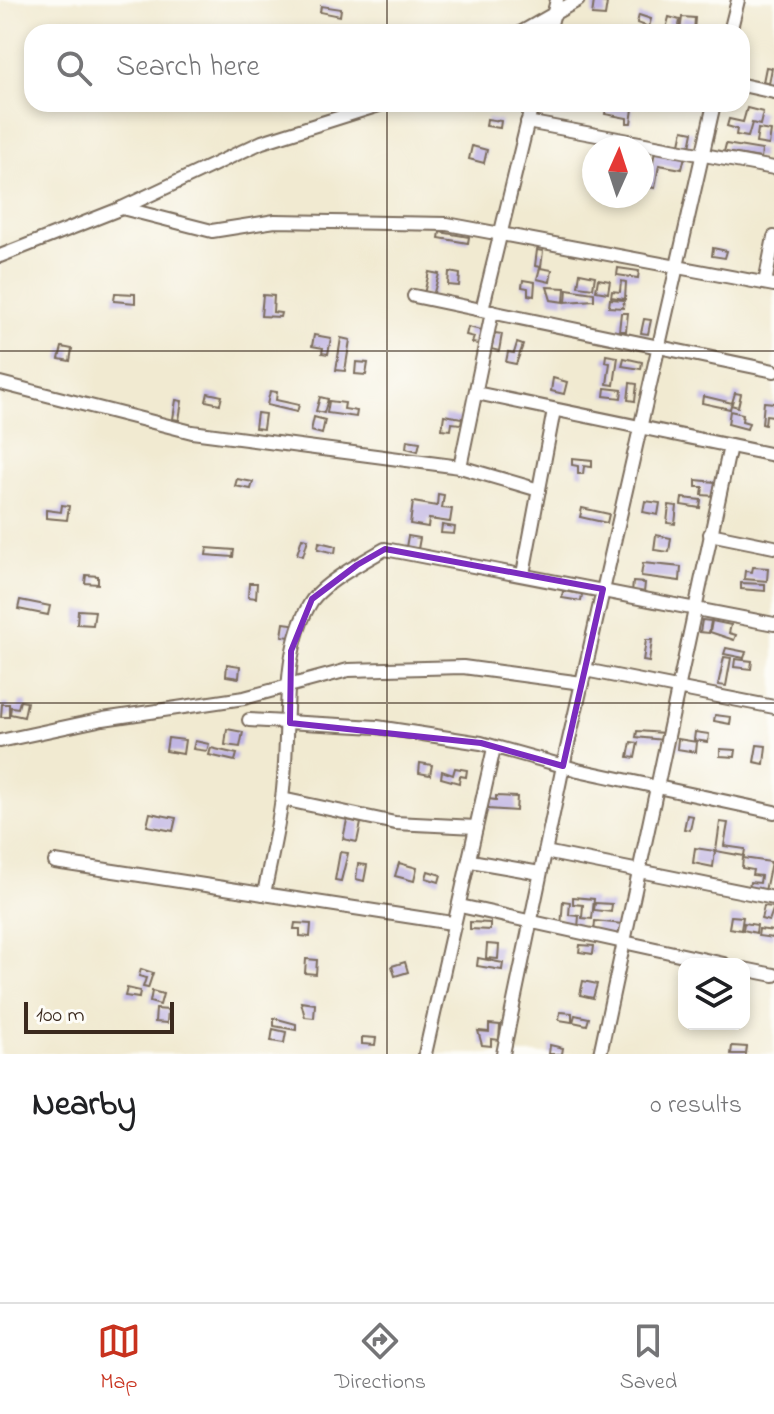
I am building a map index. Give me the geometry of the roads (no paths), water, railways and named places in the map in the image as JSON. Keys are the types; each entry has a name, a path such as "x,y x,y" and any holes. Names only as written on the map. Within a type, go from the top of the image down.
{"street":[{"path":"551,24 557,0"},
{"path":"536,24 578,0"},
{"path":"732,24 738,0"},
{"path":"750,87 774,92"},
{"path":"0,256 122,208 262,142 357,112"},
{"path":"460,467 476,393 500,234 530,112"},
{"path":"503,1054 563,766 712,112"},
{"path":"527,122 774,168"},
{"path":"122,208 212,231 275,221 447,224 770,284 774,237"},
{"path":"414,296 774,371"},
{"path":"0,383 192,432 460,467 539,490"},
{"path":"476,393 774,455"},
{"path":"523,574 554,410"},
{"path":"600,1054 730,446"},
{"path":"710,534 774,547"},
{"path":"264,894 282,799 290,723 288,686 291,651 312,599 385,549 774,624"},
{"path":"0,741 103,719 244,698 348,670 410,666 583,676 677,688 774,707"},
{"path":"249,720 377,727 494,748 774,812"},
{"path":"425,1054 452,923 460,906 471,861 494,748"},
{"path":"282,799 395,823 476,827"},
{"path":"545,852 774,898"},
{"path":"471,861 540,873"},
{"path":"55,862 452,923"},
{"path":"460,906 698,958"},
{"path":"750,970 774,975"}]}
